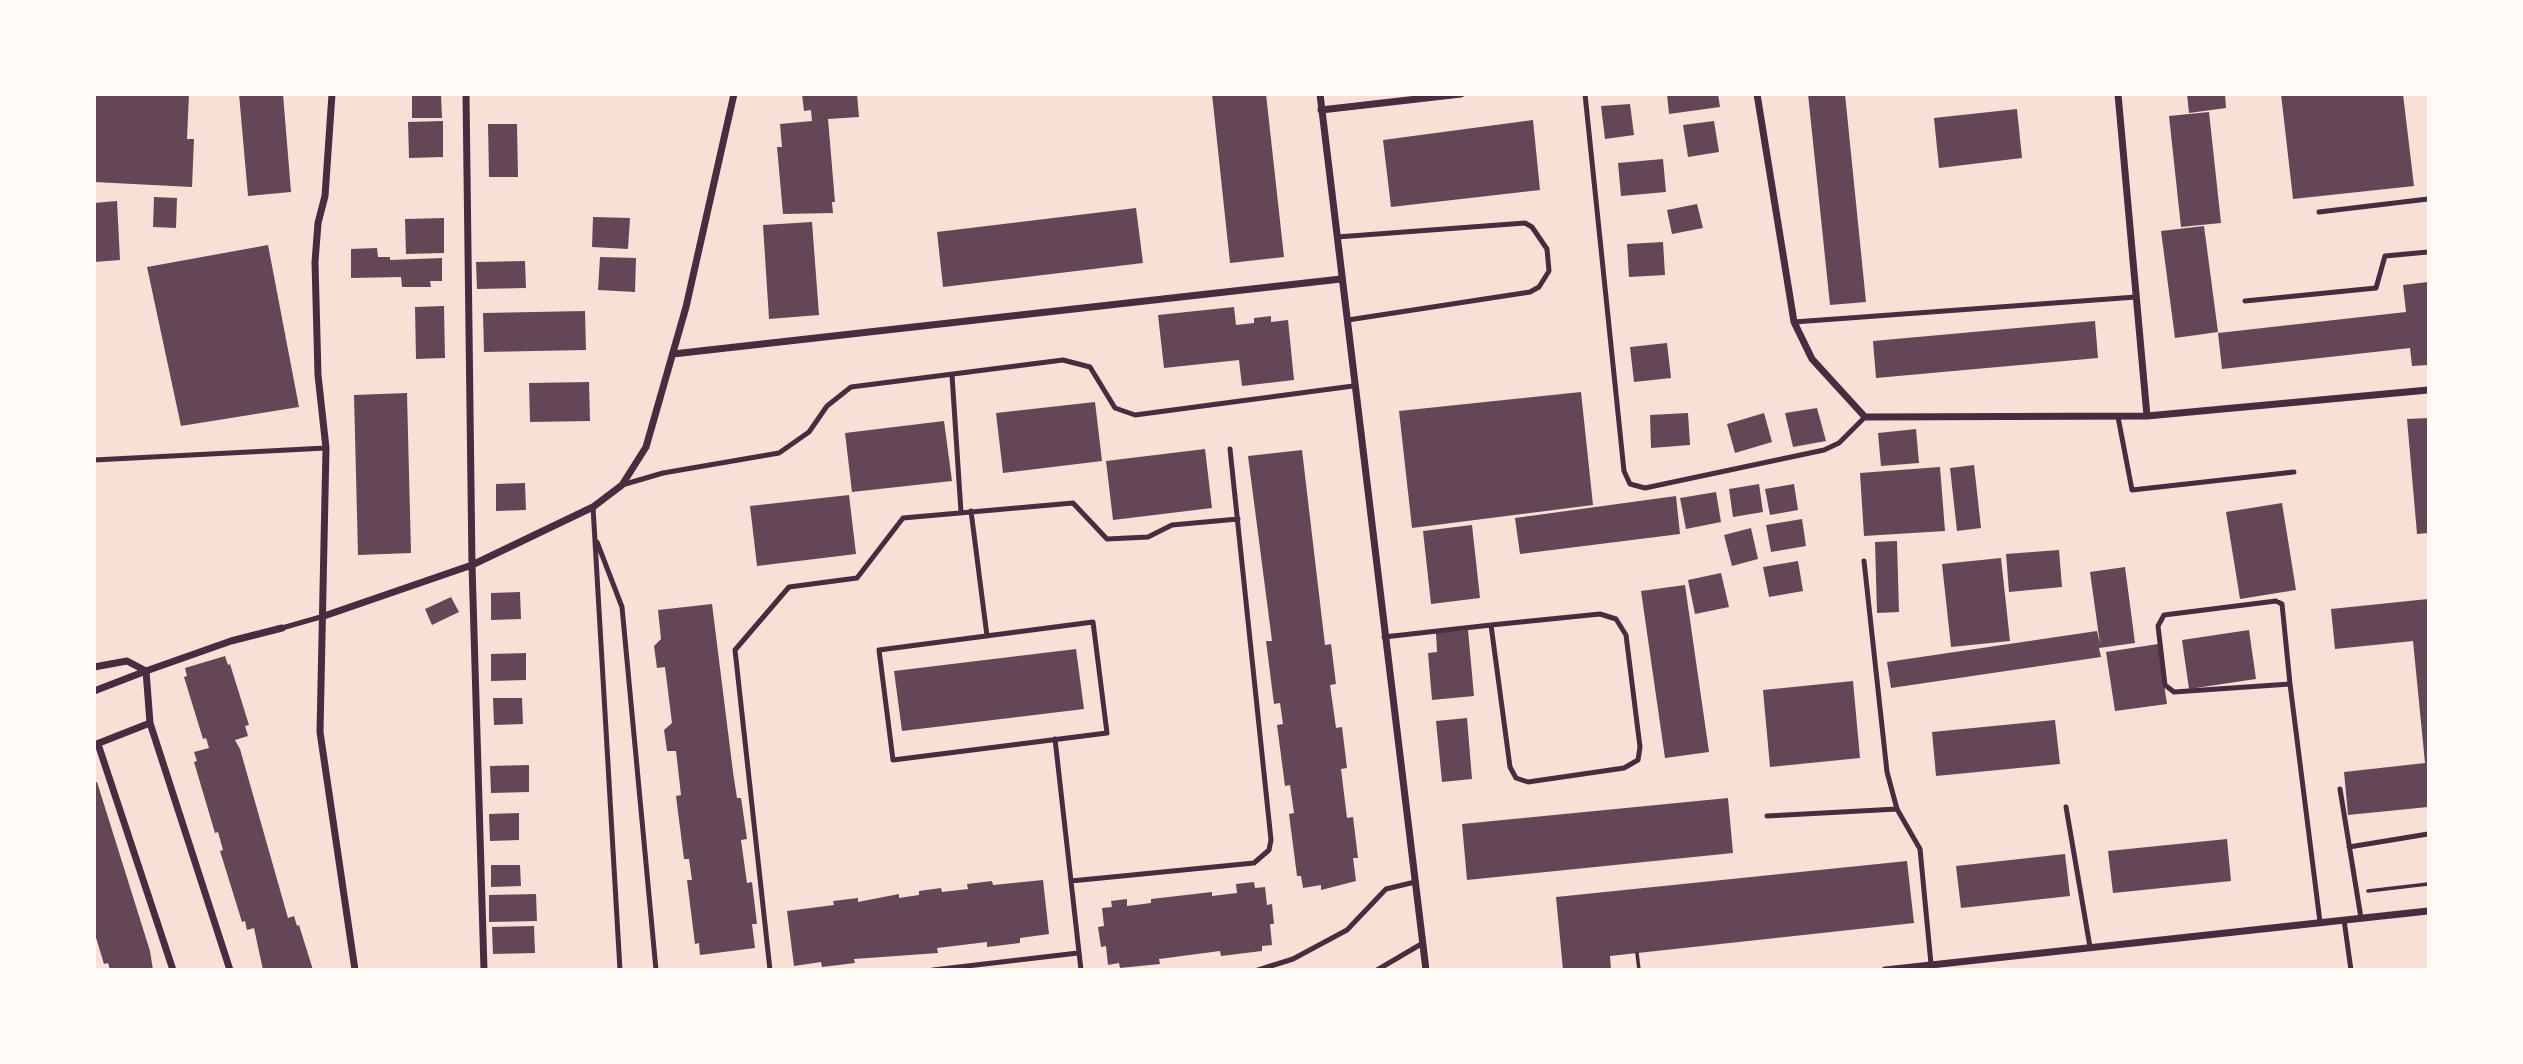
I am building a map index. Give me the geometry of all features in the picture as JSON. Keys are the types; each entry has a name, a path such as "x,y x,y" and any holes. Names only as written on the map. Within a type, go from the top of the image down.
{"street":[{"path":"332,94 325,196 318,223 315,262 318,375 326,448 320,732 355,970"},
{"path":"466,94 472,565 484,970"},
{"path":"324,616 472,565 593,507 621,485 646,447 673,354 734,94"},
{"path":"1320,94 1348,320 1353,386 1426,970"},
{"path":"1321,110 1461,94"},
{"path":"1757,94 1794,322 1812,359 1865,417 2147,416 2428,390"},
{"path":"2118,94 2147,416"},
{"path":"673,354 1341,279"},
{"path":"94,691 231,641 282,628"},
{"path":"94,667 127,661 146,671"},
{"path":"146,671 150,723 230,970"},
{"path":"150,723 96,744 173,970"},
{"path":"1885,970 2428,911"}],"lane":[{"path":"1585,94 1624,471 1630,484 1645,488 1824,450 1839,443 1865,417"},
{"path":"2319,212 2428,199"},
{"path":"1338,237 1525,223 1532,227 1547,249 1549,271 1539,287 1530,292 1348,320"},
{"path":"2245,301 2376,288 2385,256 2428,252"},
{"path":"1794,322 2136,297"},
{"path":"621,485 663,473 779,453 809,432 827,406 851,387 1063,360 1090,367 1115,408 1135,415 1353,386"},
{"path":"952,375 961,512"},
{"path":"2118,417 2132,490 2294,472"},
{"path":"94,460 326,448"},
{"path":"1071,881 1254,863 1269,850 1271,840 1230,449"},
{"path":"770,970 736,650 789,587 857,578 903,518 1073,503 1107,539 1148,537 1172,525 1238,519"},
{"path":"593,507 620,970"},
{"path":"971,511 987,636"},
{"path":"595,536 622,607 656,970"},
{"path":"1864,561 1885,760 1897,808 1920,849 1931,964"},
{"path":"2290,684 2174,692 2165,685 2158,626 2164,615 2276,601 2282,604 2320,922"},
{"path":"1384,637 1491,625 1600,614 1616,619 1626,635 1640,747 1638,760 1623,768 1528,782 1516,778 1510,767 1491,625"},
{"path":"282,628 324,616"},
{"path":"1093,622 1107,733 893,760 879,650 987,636 1093,622"},
{"path":"1055,739 1081,970"},
{"path":"2340,789 2361,918"},
{"path":"2066,807 2090,947"},
{"path":"1768,816 1897,808"},
{"path":"2349,847 2428,834"},
{"path":"1258,970 1293,959 1348,929 1386,889 1415,882"},
{"path":"2344,920 2351,970"},
{"path":"1377,970 1423,943"},
{"path":"933,970 1078,953"}],"path":[{"path":"2357,892 2428,884"},
{"path":"1637,953 1639,970"}],"building":[{"path":"94,94 189,94 187,139 194,139 192,187 94,182"},
{"path":"239,94 283,94 291,192 248,196"},
{"path":"412,94 441,94 442,118 412,118"},
{"path":"802,94 857,94 859,117 828,119 835,202 832,202 833,213 783,214 777,147 782,147 780,124 812,121 811,110 804,111"},
{"path":"1212,94 1266,94 1284,257 1230,263"},
{"path":"1667,94 1718,94 1720,107 1669,114"},
{"path":"1808,94 1845,94 1866,302 1830,305"},
{"path":"2187,94 2225,94 2226,108 2189,113"},
{"path":"2281,94 2403,94 2414,186 2293,199"},
{"path":"1630,104 1634,135 1605,139 1601,106"},
{"path":"2017,109 2022,158 1939,168 1934,118"},
{"path":"2209,112 2221,223 2181,227 2169,116"},
{"path":"1533,120 1540,190 1391,207 1383,140"},
{"path":"443,121 443,157 409,158 408,122"},
{"path":"1714,121 1719,152 1688,157 1683,125"},
{"path":"488,124 517,124 518,177 489,177"},
{"path":"1663,159 1666,192 1621,196 1618,163"},
{"path":"154,197 177,198 176,228 153,227"},
{"path":"117,201 120,260 94,262 94,203"},
{"path":"1697,204 1703,228 1672,234 1667,210"},
{"path":"1136,208 1143,263 943,287 937,232"},
{"path":"593,217 630,218 628,249 592,247"},
{"path":"444,218 444,253 406,254 405,219"},
{"path":"812,222 819,315 769,319 763,225"},
{"path":"2204,226 2218,332 2175,338 2161,231"},
{"path":"1663,242 1665,275 1629,277 1627,244"},
{"path":"268,245 299,407 181,426 147,267"},
{"path":"377,248 378,257 390,257 390,260 442,258 442,281 430,281 431,287 402,287 401,277 351,278 351,249"},
{"path":"600,257 636,258 635,292 598,290"},
{"path":"525,261 526,288 477,289 476,262"},
{"path":"2428,282 2428,365 2412,366 2410,348 2222,369 2218,333 2406,312 2403,285"},
{"path":"444,306 445,358 416,359 415,307"},
{"path":"1234,307 1236,325 1254,323 1254,318 1271,316 1271,322 1288,320 1294,380 1242,386 1239,360 1164,368 1158,315"},
{"path":"585,311 586,350 484,352 483,313"},
{"path":"2095,321 2098,358 1876,378 1873,341"},
{"path":"1667,343 1671,378 1634,382 1630,347"},
{"path":"589,382 590,421 530,422 529,383"},
{"path":"1581,392 1593,505 1412,528 1399,411"},
{"path":"407,393 411,553 358,555 354,395"},
{"path":"1095,402 1102,461 1003,473 996,413"},
{"path":"1817,408 1826,441 1793,447 1785,413"},
{"path":"1688,413 1690,445 1651,448 1650,415"},
{"path":"1764,413 1772,442 1735,453 1727,424"},
{"path":"2428,418 2428,533 2417,534 2407,419"},
{"path":"944,421 952,481 852,492 845,433"},
{"path":"1916,429 1919,463 1881,466 1878,433"},
{"path":"1205,449 1212,508 1113,520 1106,461"},
{"path":"1302,450 1325,645 1331,644 1336,684 1330,685 1336,728 1342,727 1347,768 1341,769 1347,818 1353,817 1358,858 1353,858 1356,881 1321,890 1321,885 1303,888 1301,876 1297,876 1289,814 1294,813 1290,785 1285,786 1277,725 1283,724 1280,703 1274,704 1266,641 1272,641 1248,456"},
{"path":"1974,465 1981,528 1957,531 1950,468"},
{"path":"1940,467 1945,531 1864,536 1860,473"},
{"path":"525,483 526,510 496,511 496,484"},
{"path":"1759,484 1763,512 1733,517 1729,489"},
{"path":"1794,484 1798,510 1770,515 1765,489"},
{"path":"1716,492 1721,522 1686,529 1680,498"},
{"path":"849,495 856,554 757,566 750,506"},
{"path":"1676,496 1680,534 1520,554 1515,518"},
{"path":"2282,503 2296,590 2240,599 2226,512"},
{"path":"1802,519 1806,546 1771,552 1766,525"},
{"path":"1472,525 1480,598 1431,604 1423,531"},
{"path":"1751,528 1758,559 1732,566 1724,535"},
{"path":"1897,541 1899,612 1877,613 1875,542"},
{"path":"2059,550 2062,587 2009,592 2006,554"},
{"path":"2001,558 2010,641 1951,647 1942,564"},
{"path":"1798,561 1803,591 1769,597 1763,567"},
{"path":"2125,567 2135,643 2099,648 2101,657 1891,688 1887,662 2097,631 2100,644 2090,572"},
{"path":"1721,573 1729,607 1695,614 1688,580"},
{"path":"1685,585 1709,752 1665,758 1641,591"},
{"path":"520,592 521,619 491,620 491,593"},
{"path":"451,597 459,612 432,625 425,609"},
{"path":"2428,599 2428,807 2348,815 2344,772 2425,763 2413,641 2335,649 2331,609"},
{"path":"712,604 733,772 737,798 741,798 747,839 741,840 747,883 752,882 757,924 752,924 755,948 700,955 699,943 695,944 687,880 692,880 689,859 684,859 676,796 681,795 676,751 667,751 664,730 672,723 665,667 657,668 654,646 661,639 658,610"},
{"path":"1468,630 1474,696 1432,700 1428,653 1437,652 1436,633"},
{"path":"2249,630 2256,679 2189,689 2182,640"},
{"path":"2158,644 2167,704 2115,711 2106,652"},
{"path":"1076,649 1084,709 902,731 894,671"},
{"path":"526,653 526,680 491,681 491,654"},
{"path":"225,656 249,725 245,726 248,736 235,740 240,749 288,918 294,916 297,926 299,925 313,970 263,970 254,928 247,930 245,921 242,922 220,851 223,850 218,832 215,833 194,762 197,761 194,752 209,748 206,738 203,739 184,677 187,676 185,668"},
{"path":"1853,681 1860,758 1770,767 1763,690"},
{"path":"493,698 522,698 523,724 494,725"},
{"path":"1467,718 1472,779 1442,782 1436,721"},
{"path":"2055,720 2060,764 1936,776 1932,732"},
{"path":"529,765 529,792 491,793 490,766"},
{"path":"97,782 150,951 153,970 110,970 108,963 104,964 94,931 94,783"},
{"path":"1728,798 1733,853 1467,880 1462,824"},
{"path":"519,813 519,840 490,841 489,814"},
{"path":"2227,839 2231,881 2113,893 2108,851"},
{"path":"2065,854 2070,896 1961,908 1956,866"},
{"path":"1907,861 1914,923 1610,956 1611,970 1563,970 1556,897"},
{"path":"491,865 520,865 521,886 491,887"},
{"path":"1043,880 1049,934 1020,938 1020,943 987,947 987,942 937,948 938,953 854,959 855,963 822,967 821,962 794,966 787,911 834,905 833,901 858,898 858,902 899,894 899,898 919,895 919,891 941,888 942,892 968,889 967,884 992,881 993,885"},
{"path":"1254,882 1255,888 1265,887 1267,905 1272,904 1272,945 1262,946 1262,951 1221,956 1220,951 1159,959 1160,964 1120,968 1119,963 1108,965 1106,946 1101,947 1098,927 1104,926 1102,908 1112,907 1111,901 1127,899 1127,906 1151,903 1151,899 1212,892 1212,896 1237,893 1236,884"},
{"path":"536,894 537,921 489,922 489,895"},
{"path":"534,926 535,953 493,954 492,927"}]}
